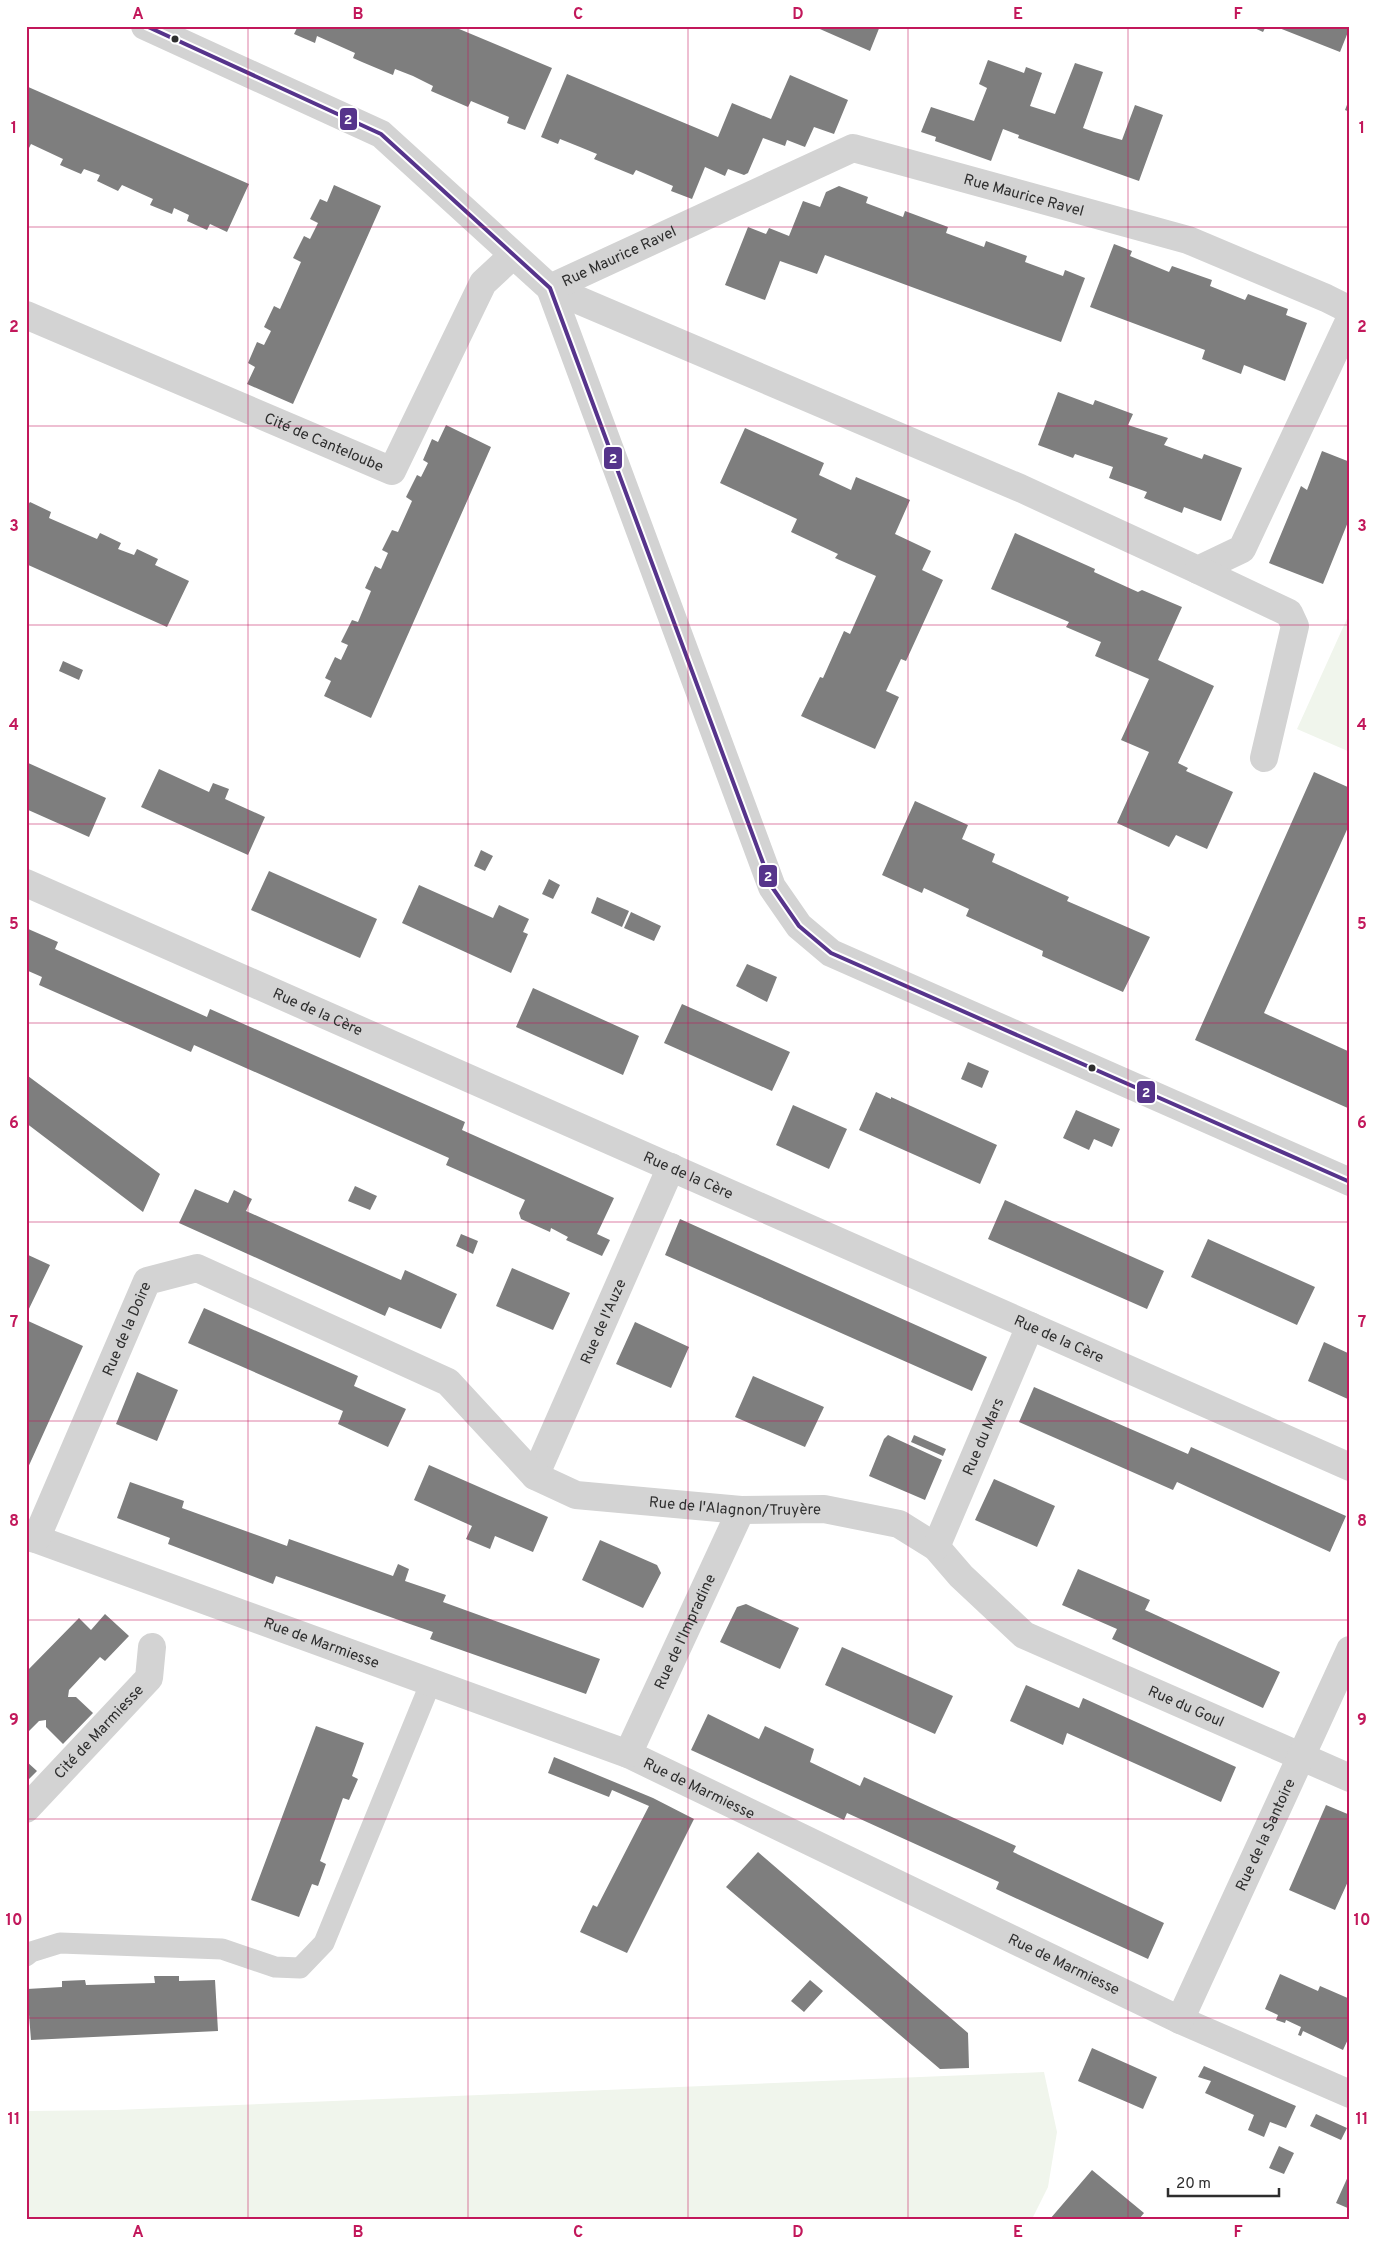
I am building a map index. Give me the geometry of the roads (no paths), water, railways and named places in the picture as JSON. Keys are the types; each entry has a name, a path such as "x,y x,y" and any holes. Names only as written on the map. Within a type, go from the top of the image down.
{"street":[{"path":"146,26 381,134 512,256 550,288 772,887 799,926 831,953 1350,1182"},
{"name":"Rue Maurice Ravel","path":"550,288 853,148 902,164 1188,240 1350,310"},
{"name":"Cité de Canteloube","path":"26,315 392,471 483,283 512,256"},
{"name":"Rue Maurice Ravel","path":"550,288 1020,488 1289,614 1295,626 1264,758"},
{"path":"1198,570 1242,549 1350,319"},
{"name":"Rue de la Cère","path":"26,883 1350,1468"},
{"name":"Rue de l'Auze","path":"534,1476 672,1168"},
{"name":"Rue de la Doire","path":"31,1538 147,1281 197,1268 448,1382"},
{"name":"Rue du Mars","path":"936,1546 1030,1326"},
{"name":"Rue de l'Alagnon/Truyère","path":"448,1382 534,1476 576,1495 741,1510 824,1509 900,1524 936,1546 961,1576 1024,1635"},
{"name":"Rue de l'Impradine","path":"628,1754 741,1510"},
{"name":"Rue de Marmiesse","path":"31,1538 628,1754 1180,2020 1350,2094"},
{"name":"Rue du Goul","path":"1024,1635 1350,1778"},
{"name":"Cité de Marmiesse","path":"26,1809 149,1678 152,1647"},
{"name":"Rue de la Santoire","path":"1180,2020 1350,1650"}],"lane":[{"path":"26,1956 31,1952 60,1943 222,1949 275,1967 300,1968 324,1943 431,1682"}]}
